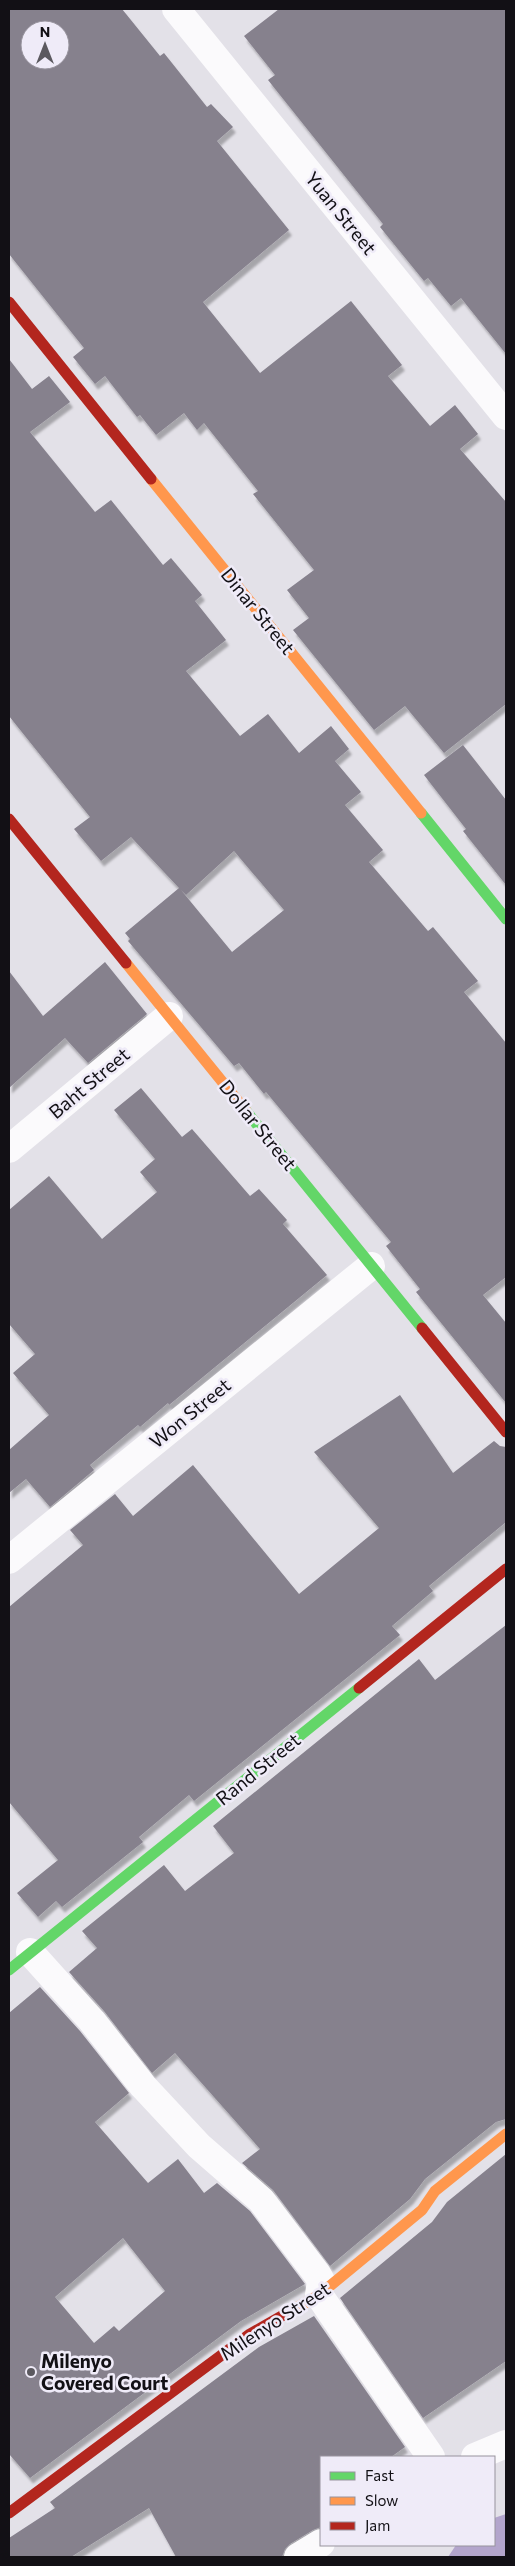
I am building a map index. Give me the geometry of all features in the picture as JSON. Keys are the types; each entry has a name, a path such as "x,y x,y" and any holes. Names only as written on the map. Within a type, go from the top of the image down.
{"street":[{"name":"Yuan Street","path":"176,9 506,416"},
{"name":"Dinar Street","path":"9,302 506,919"},
{"name":"Dollar Street","path":"9,819 506,1432"},
{"name":"Baht Street","path":"9,1149 169,1016"},
{"name":"Won Street","path":"9,1560 372,1266"},
{"name":"Rand Street","path":"9,1970 506,1569"},
{"path":"30,1952 92,2021 142,2086 199,2146 261,2200 317,2274 321,2281 319,2295 430,2456"},
{"name":"Milenyo Street","path":"9,2514 250,2334 319,2295 422,2210 435,2191 506,2134"},
{"path":"477,2456 506,2444"},
{"path":"298,2557 320,2544"}],"shaded area":[{"path":"506,2514 506,2557 448,2557 455,2546 495,2546 495,2518"}],"building":[{"path":"9,9 122,9 160,56 164,53 207,107 211,104 233,127 217,141 289,230 203,302 260,373 351,301 402,365 388,376 430,426 455,405 478,434 460,449 506,502 506,704 444,753 405,706 374,730 293,630 309,618 287,590 314,570 253,494 258,491 204,423 197,430 184,413 156,435 140,415 137,417 105,376 95,384 73,357 84,348 9,254"},
{"path":"279,9 506,9 506,354 461,298 451,306 428,278 424,281 380,227 383,224 268,80 275,75 244,36"},
{"path":"9,359 32,389 49,376 70,402 30,432 95,512 111,500 163,565 171,558 202,595 195,601 226,640 186,671 240,736 268,714 299,753 331,726 349,749 335,761 361,792 345,805 383,850 369,862 428,931 433,927 478,981 464,992 506,1043 506,1277 483,1295 506,1323 506,1403 416,1292 420,1289 386,1246 391,1242 266,1092 264,1094 239,1063 234,1066 128,941 130,939 125,933 179,888 131,837 101,861 74,829 90,817 9,716","holes":["234,851 284,910 232,952 181,890 186,895"]},
{"path":"463,745 506,800 506,885 463,831 466,829 424,775"},
{"path":"105,962 147,1014 88,1063 65,1038 9,1088 9,971 43,1016"},
{"path":"141,1088 182,1137 192,1129 250,1196 259,1189 287,1220 283,1224 327,1275 169,1405 168,1403 140,1427 138,1425 90,1465 94,1470 50,1507 26,1479 9,1493 9,1450 49,1415 13,1373 35,1354 9,1324 9,1210 49,1176 102,1239 157,1192 140,1172 155,1159 114,1110"},
{"path":"400,1395 453,1473 494,1441 500,1446 506,1447 506,1522 429,1586 433,1591 392,1626 400,1635 194,1801 189,1795 139,1837 143,1842 62,1907 56,1901 38,1917 17,1893 58,1860 9,1802 9,1607 83,1545 70,1530 115,1494 133,1516 193,1465 299,1594 379,1528 314,1452"},
{"path":"506,1625 506,2119 496,2122 425,2179 410,2199 330,2266 273,2190 242,2163 260,2149 175,2053 152,2073 104,2011 69,1972 97,1948 82,1931 164,1865 185,1891 234,1853 213,1826 419,1659 435,1680"},
{"path":"40,1987 80,2031 129,2093 95,2122 148,2183 178,2159 204,2193 217,2183 250,2211 305,2284 241,2321 30,2478 9,2454 9,2013","holes":["123,2238 165,2291 119,2331 114,2326 94,2343 55,2297"]},
{"path":"506,2154 506,2361 423,2418 340,2298 432,2222 447,2202"},
{"path":"314,2316 405,2447 392,2456 320,2456 320,2527 290,2544 285,2549 282,2557 176,2557 149,2508 71,2557 9,2557 9,2538 55,2508 50,2502 259,2347"}],"traffic: fast":[{"path":"421,813 506,919"},
{"path":"246,1111 422,1328"},
{"path":"9,1970 359,1688"}],"traffic: slow":[{"path":"151,479 421,813"},
{"path":"126,963 246,1111"},
{"path":"287,2313 319,2295 422,2210 435,2191 506,2134"}],"traffic: jam":[{"path":"9,302 151,479"},
{"path":"9,819 126,963"},
{"path":"422,1328 506,1432"},
{"path":"359,1688 506,1569"},
{"path":"9,2513 250,2334 287,2313"}],"place":[{"name":"Milenyo Covered Court","path":"31,2372"}]}
